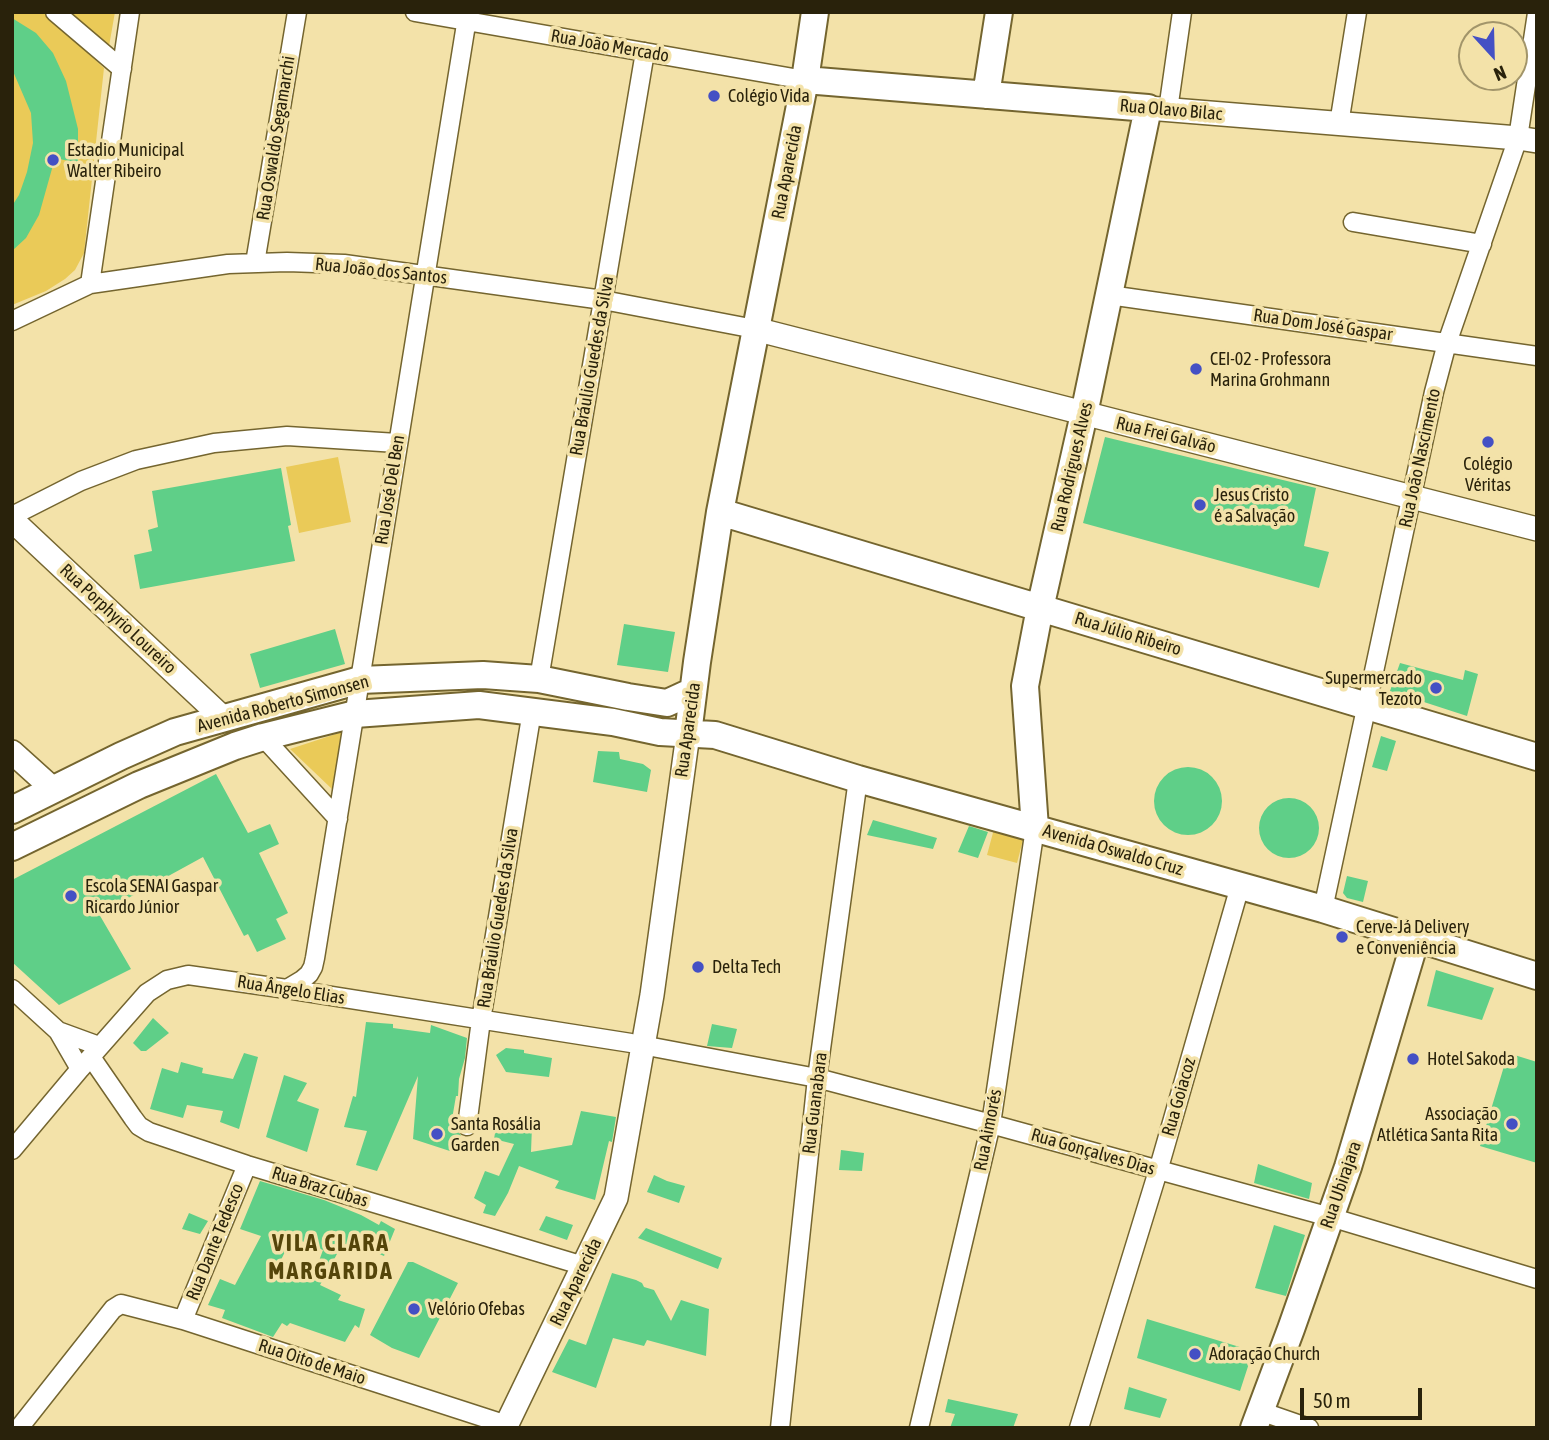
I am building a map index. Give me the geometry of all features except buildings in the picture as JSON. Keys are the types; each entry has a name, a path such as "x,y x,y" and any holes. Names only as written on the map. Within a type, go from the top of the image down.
{"main road":[{"name":"Rua Aparecida","path":"688,734 720,512 805,80 815,12"},
{"path":"986,95 999,12"},
{"name":"Rua Olavo Bilac","path":"805,80 1158,109"},
{"name":"Rua Rodrigues Alves","path":"1035,828 1025,686 1109,295 1158,109"},
{"name":"Rua Júlio Ribeiro","path":"720,512 1537,757"},
{"name":"Avenida Roberto Simonsen","path":"12,810 175,732 360,680 483,675 539,679 667,703 693,691"},
{"name":"Avenida Roberto Simonsen","path":"12,847 139,785 235,746 355,714 479,705 613,722 660,733 688,734"},
{"name":"Avenida Oswaldo Cruz","path":"688,734 715,735 858,779 1323,909 1537,976"},
{"name":"Rua Ubirajara","path":"1257,1420 1292,1329 1348,1167 1416,938"}],"street":[{"path":"55,12 122,69"},
{"path":"90,285 130,12"},
{"name":"Rua Oswaldo Segamarchi","path":"255,263 297,12"},
{"name":"Rua João Mercado","path":"415,12 467,17 805,80"},
{"name":"Rua Rodrigues Alves","path":"1158,109 1182,12"},
{"path":"1339,124 1357,12"},
{"name":"Rua João Nascimento","path":"1323,909 1434,392 1447,343 1482,244 1527,140 1537,13"},
{"name":"Rua José Del Ben","path":"313,967 467,17"},
{"name":"Rua Bráulio Guedes da Silva","path":"539,679 645,52"},
{"name":"Rua Olavo Bilac","path":"1158,109 1527,140"},
{"path":"1353,222 1482,244"},
{"name":"Rua João dos Santos","path":"12,321 90,285 216,265 255,263 344,264 603,300 755,329"},
{"name":"Rua Dom José Gaspar","path":"1109,295 1537,356"},
{"name":"Rua Frei Galvão","path":"755,329 1537,529"},
{"path":"12,518 81,481 136,460 214,443 288,436 397,443"},
{"name":"Rua Porphyrio Loureiro","path":"12,518 223,718"},
{"name":"Rua Bráulio Guedes da Silva","path":"467,1126 481,1020 532,711"},
{"name":"Rua Aparecida","path":"506,1426 616,1198 652,995 688,734"},
{"path":"263,737 338,819"},
{"path":"12,751 53,789"},
{"name":"Rua Guanabara","path":"780,1428 817,1078 858,779"},
{"name":"Rua Aimorés","path":"919,1428 991,1124 1035,828"},
{"name":"Rua Goiacoz","path":"1079,1428 1158,1171 1240,886"},
{"path":"287,989 302,980 313,967 321,983 338,998"},
{"name":"Rua Ângelo Elias","path":"12,1150 147,993 167,980 188,975 644,1046"},
{"path":"12,989 90,1057"},
{"name":"Rua Braz Cubas","path":"58,1031 90,1057 139,1126 149,1132 247,1165 584,1266"},
{"name":"Rua Gonçalves Dias","path":"644,1046 817,1078 1330,1217 1537,1279"},
{"name":"Rua Dante Tedesco","path":"184,1320 247,1165"},
{"name":"Rua Oito de Maio","path":"19,1428 116,1306 121,1304 184,1320 506,1426"},
{"path":"1257,1420 1309,1428"}],"shaded area":[{"name":"Estadio Municipal Walter Ribeiro","path":"12,12 43,12 104,68 84,253 75,270 65,279 46,291 12,305"},
{"path":"68,12 115,12 108,52"},
{"path":"338,457 351,522 299,533 286,467"},
{"path":"342,732 332,789 290,749"},
{"path":"994,829 1024,836 1017,863 987,855"}],"place":[{"name":"Colégio Vida","path":"714,96"},
{"name":"Estadio Municipal Walter Ribeiro","path":"53,160"},
{"name":"CEI-02 - Professora Marina Grohmann","path":"1196,369"},
{"name":"Colégio Véritas","path":"1488,442"},
{"name":"Jesus Cristo é a Salvação","path":"1200,505"},
{"name":"Supermercado Tezoto","path":"1436,688"},
{"name":"Escola SENAI Gaspar Ricardo Júnior","path":"71,896"},
{"name":"Cerve-Já Delivery e Conveniência","path":"1342,937"},
{"name":"Delta Tech","path":"698,967"},
{"name":"Hotel Sakoda","path":"1413,1059"},
{"name":"Associação Atlética Santa Rita","path":"1512,1124"},
{"name":"Santa Rosália Garden","path":"437,1134"},
{"name":"Velório Ofebas","path":"414,1309"},
{"name":"Adoração Church","path":"1195,1354"}],"district":[{"name":"VILA CLARA MARGARIDA","path":"331,1257"}]}
